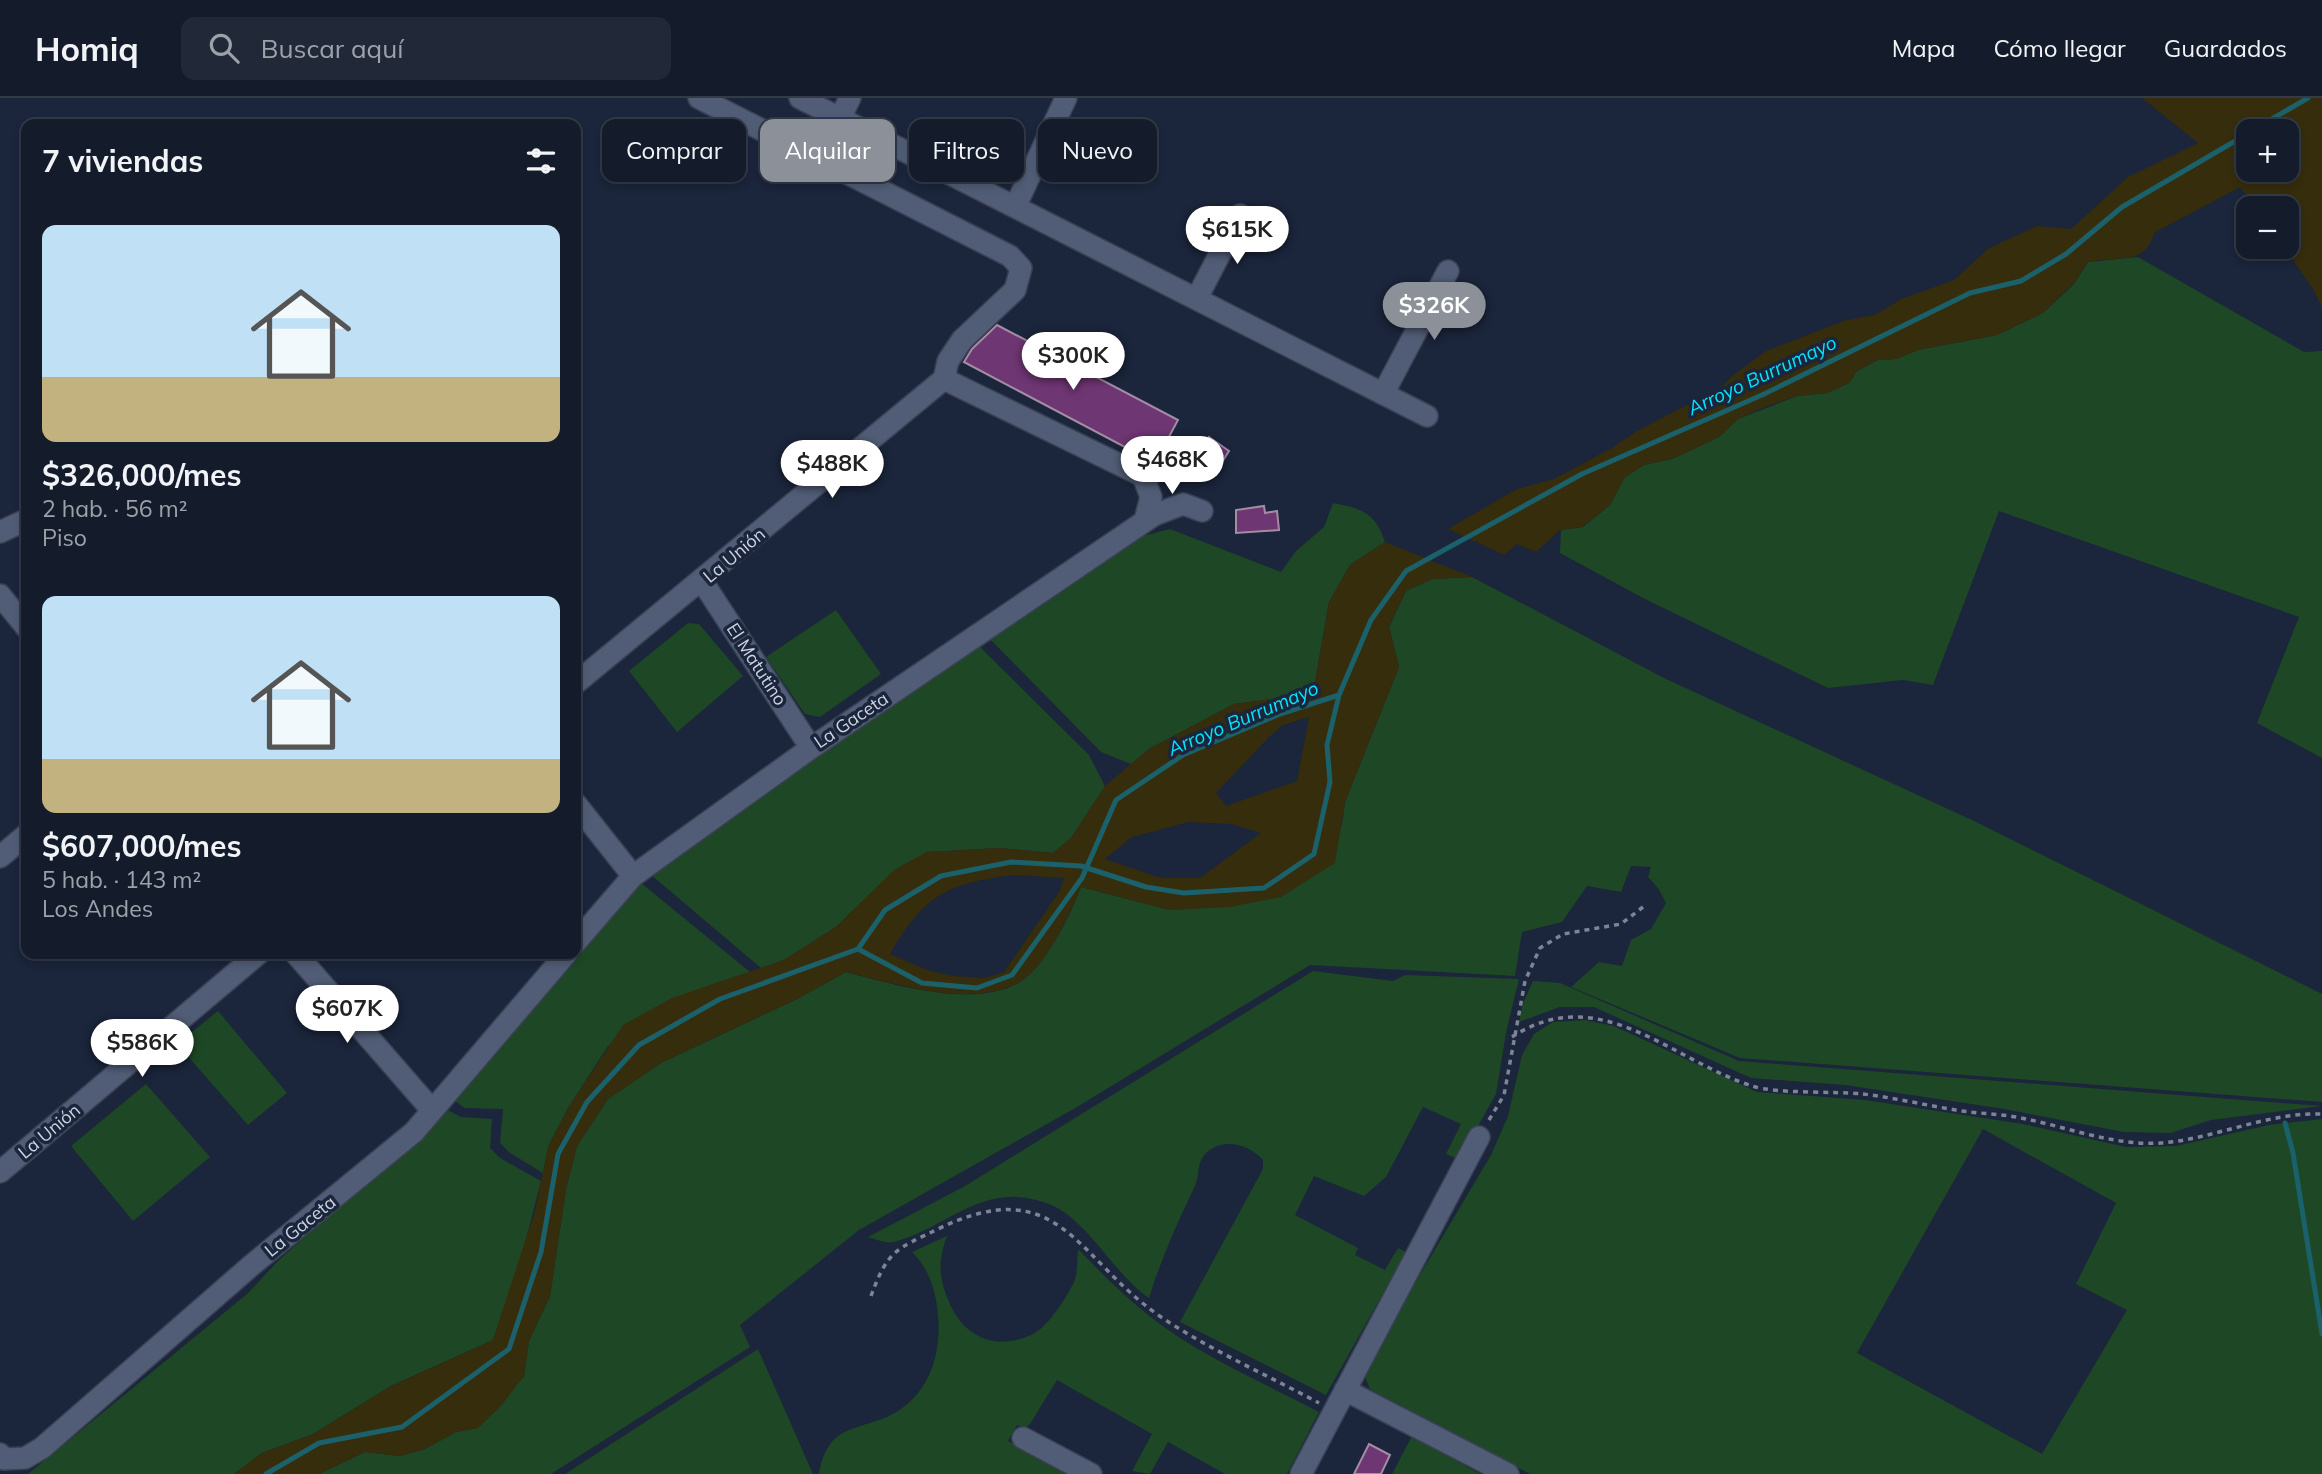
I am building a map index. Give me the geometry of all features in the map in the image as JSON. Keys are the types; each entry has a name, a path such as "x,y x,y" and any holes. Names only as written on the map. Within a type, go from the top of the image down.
{"street":[{"name":"La Unión","path":"581,679 944,379 948,361 962,340 1015,290 1021,268 1010,256 699,98"},
{"path":"800,98 1016,205 1427,416"},
{"path":"840,118 850,98"},
{"path":"1016,205 1066,98"},
{"path":"1197,298 1240,215"},
{"path":"1383,394 1447,271"},
{"path":"944,379 1143,476 1151,497 1145,520"},
{"name":"La Gaceta","path":"581,936 634,876 811,748 1145,520 1169,507 1184,504 1202,511"},
{"path":"0,532 21,522"},
{"name":"El Matutino","path":"702,581 811,748"},
{"path":"0,595 21,621"},
{"path":"581,810 634,876"},
{"path":"0,857 21,839"},
{"name":"La Unión","path":"0,1172 252,959"},
{"path":"300,959 430,1109"},
{"name":"La Gaceta","path":"2,1456 25,1458 42,1448 253,1264 414,1132 430,1109 562,959"},
{"path":"1301,1474 1479,1137"},
{"path":"1345,1390 1508,1474"},
{"path":"1023,1438 1091,1474"}],"path":[{"path":"1479,1137 1504,1095 1511,1069 1512,1037 1525,981 1541,948 1563,934 1621,924 1643,907"},
{"path":"1512,1037 1531,1024 1551,1017 1590,1017 1622,1025 1754,1087 1866,1095 2022,1118 2125,1142 2173,1141 2283,1117 2322,1114"},
{"path":"871,1296 883,1263 905,1245 984,1211 1015,1208 1040,1213 1067,1230 1124,1288 1158,1315 1335,1410"}],"green space":[{"path":"2138,257 2304,352 2322,351 2322,758 2257,723 2299,617 1999,511 1933,685 1903,680 1828,688 1643,598 1560,553 1561,530 1583,527 1610,505 1625,477 1644,465 1672,459 1719,437 1738,419 1797,396 1827,393 1849,383 1857,371 1878,360 1896,359 1918,350 1997,335 2043,313 2074,284 2088,262"},
{"path":"1333,503 1352,507 1372,518 1385,542 1350,565 1329,602 1313,694 1234,704 1149,749 1131,764 1101,752 986,635 1139,537 1170,529 1281,572 1295,552 1324,527"},
{"path":"1472,577 1664,678 1974,821 2322,994 2322,1102 1740,1058 1571,987 1599,962 1622,966 1631,940 1651,929 1666,903 1648,877 1651,867 1631,866 1621,892 1587,886 1562,922 1522,932 1515,976 1310,965 1077,1107 859,1230 740,1325 750,1347 551,1474 319,1474 365,1452 400,1456 425,1449 456,1432 478,1428 524,1376 529,1341 550,1296 566,1189 577,1146 608,1099 661,1063 797,999 846,972 934,992 980,994 1001,990 1020,982 1039,965 1064,925 1081,887 1170,910 1342,825 1345,802 1399,667 1389,627 1406,591 1432,579"},
{"path":"836,610 881,674 820,717 805,714 766,657"},
{"path":"688,623 699,624 743,676 677,732 629,671"},
{"path":"976,643 1089,755 1105,786 1071,838 1053,853 1000,848 927,852 865,899 836,927 784,960 761,968 650,874"},
{"path":"641,883 750,972 713,984 608,1046 568,1108 548,1147 543,1173 510,1153 500,1143 503,1109 465,1108 453,1100 569,959 581,959 581,946"},
{"path":"1313,971 1393,981 1405,975 1519,979 1506,1033 1496,1094 1473,1135 1469,1134 1455,1158 1446,1154 1461,1124 1423,1107 1386,1177 1364,1196 1314,1176 1295,1215 1358,1248 1355,1255 1385,1270 1398,1248 1406,1252 1326,1395 1180,1322 1263,1169 1263,1160 1257,1154 1236,1144 1220,1145 1203,1157 1196,1184 1149,1298 1123,1275 1074,1220 1046,1203 1024,1197 1003,1197 984,1202 894,1242 868,1237 965,1186"},
{"path":"1533,981 1560,983 1739,1061 2322,1106 2211,1120 2171,1133 2124,1132 1998,1108 1845,1085 1751,1078 1594,1007 1560,1007 1519,1022 1523,1003"},
{"path":"218,1011 287,1093 248,1125 177,1044"},
{"path":"1585,1020 1614,1026 1757,1092 1865,1100 2023,1124 2126,1147 2176,1146 2269,1125 2322,1119 2322,1474 1530,1474 1370,1389 1365,1377 1373,1354 1491,1155 1508,1116 1522,1055 1534,1034 1553,1022","holes":["1983,1129 2116,1203 2076,1284 2127,1310 2042,1454 1857,1353"]},
{"path":"146,1084 210,1157 133,1221 71,1146"},
{"path":"446,1109 461,1117 492,1119 490,1148 500,1158 541,1181 522,1255 493,1340 391,1386 313,1434 262,1453 234,1474 28,1474 247,1294 277,1262"},
{"path":"947,1236 941,1266 944,1289 961,1321 980,1337 1003,1342 1017,1340 1043,1327 1074,1282 1078,1249 1132,1301 1167,1329 1222,1363 1319,1412 1287,1474 1225,1474 1168,1442 1150,1474 1132,1471 1152,1434 1057,1380 1030,1424 1025,1428 1017,1425 1008,1441 1069,1474 819,1474 825,1454 837,1437 897,1411 910,1402 928,1377 937,1347 937,1306 927,1273 912,1252"},
{"path":"758,1349 813,1474 565,1474"},
{"path":"1412,1436 1480,1474 1392,1474"}],"sand":[{"path":"2142,98 2322,98 2322,308 2313,289 2292,259 2299,259 2299,196 2247,196 2240,187 2154,233 2144,251 2137,255 2088,262 2074,283 2043,313 1997,335 1918,350 1896,359 1878,360 1857,371 1849,383 1827,393 1797,396 1767,406 1738,419 1719,437 1672,459 1644,465 1625,477 1610,505 1582,527 1560,530 1536,552 1517,544 1504,555 1448,529 1517,489 1554,479 1687,405 1707,402 1732,376 1766,351 1846,320 1875,315 1901,299 1954,280 1989,248 2037,226 2071,229 2128,177 2198,143"},
{"path":"1385,542 1472,577 1432,579 1406,591 1389,626 1399,667 1345,802 1335,863 1281,897 1230,907 1170,910 1081,887 1064,925 1039,964 1020,982 1001,990 980,994 934,992 846,972 797,999 661,1063 608,1099 577,1146 566,1189 550,1296 529,1341 524,1376 501,1406 478,1428 456,1432 425,1449 400,1456 365,1452 319,1474 234,1474 262,1453 313,1434 391,1386 493,1340 535,1211 548,1147 568,1108 623,1025 672,998 784,960 836,927 894,870 927,852 1000,848 1053,853 1071,838 1105,786 1149,749 1234,704 1313,693 1329,602 1350,565","holes":["1309,717 1297,781 1226,806 1216,793 1283,725","1189,822 1231,824 1261,833 1200,878 1161,878 1105,859 1132,837","1015,875 1064,878 1059,892 1004,972 985,978 954,976 930,971 890,954 915,917 940,895 972,882"]}],"building":[{"path":"997,325 1178,420 1155,463 964,362 972,349"},
{"path":"1209,437 1229,451 1214,475 1193,462"},
{"path":"1264,506 1265,513 1277,511 1279,530 1236,533 1236,510"},
{"path":"1369,1444 1390,1455 1381,1474 1354,1474"}],"waterway":[{"name":"Arroyo Burrumayo","path":"2272,119 2308,98"},
{"name":"Arroyo Burrumayo","path":"266,1474 319,1443 402,1427 509,1349 541,1252 558,1154 587,1102 639,1045 720,999 858,949 922,983 977,988 1012,975 1082,878 1116,800 1183,755 1280,714 1339,695 1371,620 1406,571 1582,474 1762,395 1970,293 2021,281 2066,254 2122,207 2236,141"},
{"name":"Arroyo Burrumayo","path":"858,949 885,910 941,876 1011,862 1081,866 1146,887 1184,893 1264,888 1314,854 1330,782 1327,745 1339,695"},
{"path":"2285,1123 2293,1153 2322,1334"}]}
